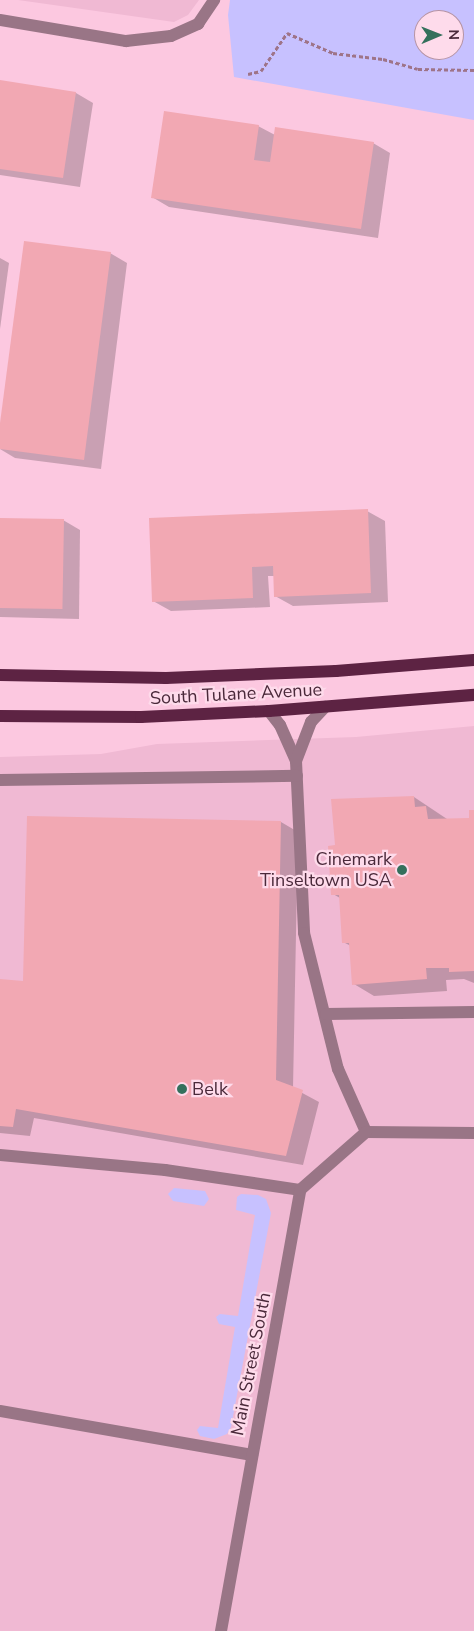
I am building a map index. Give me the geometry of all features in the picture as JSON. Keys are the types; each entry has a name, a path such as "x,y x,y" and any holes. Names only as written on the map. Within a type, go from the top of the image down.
{"main road":[{"name":"South Tulane Avenue","path":"0,675 186,678 474,660"},
{"name":"South Tulane Avenue","path":"0,716 142,717 269,711 474,696"}],"street":[{"path":"0,20 126,41 171,36 198,24 214,0"},
{"path":"296,761 311,722 325,707"},
{"path":"269,711 280,725 296,761 304,933 326,1014 338,1069 366,1132"},
{"path":"0,780 298,776"},
{"path":"326,1014 474,1012"},
{"path":"0,1155 166,1170 300,1190 366,1132 474,1133"},
{"name":"Main Street South","path":"221,1631 300,1190"},
{"path":"0,1411 252,1455"}],"path":[{"path":"248,74 261,71 287,33 333,54 382,59 418,69 474,70"}],"shaded area":[{"path":"18,0 199,0 188,15 174,22"},
{"path":"230,0 474,0 474,120 234,77 228,15"},
{"path":"474,726 474,1631 0,1631 0,757 101,754 157,744 356,737"},
{"path":"174,1188 205,1191 209,1199 204,1206 173,1201 168,1194"},
{"path":"241,1194 258,1195 266,1199 271,1213 231,1427 227,1434 214,1439 200,1436 197,1430 200,1426 218,1428 235,1327 219,1324 216,1317 220,1314 238,1316 255,1215 236,1210 237,1197"}],"building":[{"path":"0,80 76,92 63,178 0,169"},
{"path":"164,111 259,125 254,160 270,162 275,127 374,142 361,229 151,198"},
{"path":"24,241 111,252 84,460 0,449 0,423"},
{"path":"368,509 371,593 274,597 273,566 252,567 253,598 152,602 149,518"},
{"path":"0,518 64,519 62,609 0,608"},
{"name":"Cinemark Tinseltown USA","path":"414,796 415,807 426,806 428,819 469,818 469,810 474,810 474,971 449,972 449,968 426,968 427,979 352,985 349,943 342,943 339,895 331,895 328,846 335,845 331,799"},
{"path":"27,816 281,821 276,1080 303,1090 286,1156 16,1109 13,1127 0,1126 0,979 23,981"}],"place":[{"name":"Cinemark Tinseltown USA","path":"402,870"},
{"name":"Belk","path":"182,1089"}]}
